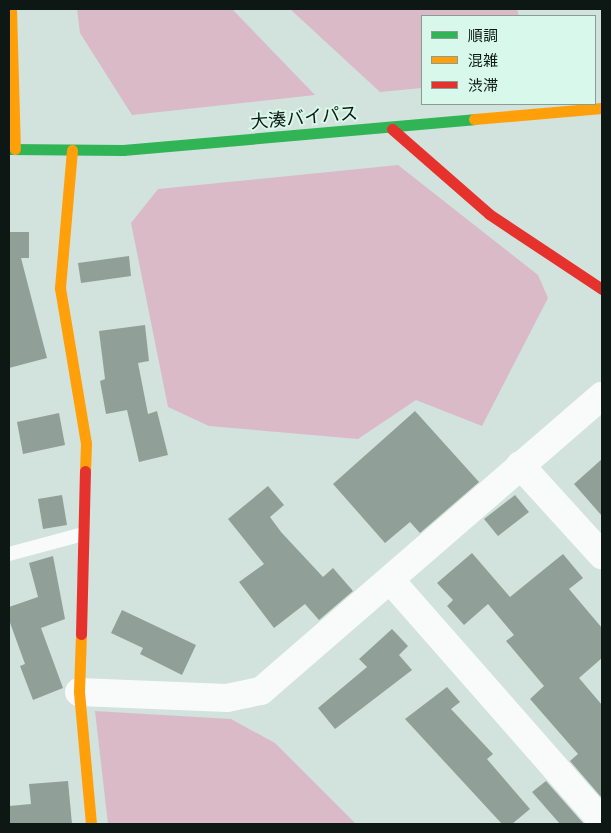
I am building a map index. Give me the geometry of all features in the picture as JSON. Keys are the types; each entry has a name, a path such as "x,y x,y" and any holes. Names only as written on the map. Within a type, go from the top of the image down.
{"main road":[{"path":"11,9 12,149"},
{"name":"大湊バイパス","path":"12,149 72,150 392,129 602,108"},
{"path":"392,129 489,214 602,289"},
{"path":"72,150 60,288 86,443 80,535 80,692 91,824"}],"street":[{"path":"80,692 227,698 261,691 392,582 520,465 602,396"},
{"path":"520,465 602,555"},
{"path":"392,582 602,821"}],"lane":[{"path":"9,554 80,535"}],"shaded area":[{"path":"77,9 232,9 315,95 132,115 80,33"},
{"path":"290,9 517,9 519,15 421,15 421,88 380,92"},
{"path":"398,165 538,275 548,298 482,426 416,400 358,439 209,426 168,407 131,223 158,189"},
{"path":"95,711 231,719 275,743 356,824 108,824"}],"building":[{"path":"9,232 29,232 29,258 21,258 47,358 9,368"},
{"path":"129,256 131,276 81,283 78,263"},
{"path":"145,325 149,361 138,363 148,414 157,411 168,455 139,462 127,410 106,414 100,381 105,379 99,331"},
{"path":"415,411 479,482 420,533 410,522 385,543 333,484"},
{"path":"59,413 65,445 23,454 17,422"},
{"path":"602,459 602,516 574,484"},
{"path":"268,486 284,505 270,517 281,532 323,577 333,568 353,591 319,620 305,604 274,628 239,582 264,564 228,519"},
{"path":"62,495 67,525 43,529 38,499"},
{"path":"515,495 529,512 498,536 484,519"},
{"path":"472,553 510,597 563,554 583,578 569,589 602,628 602,658 579,678 602,705 602,798 570,761 578,754 530,699 544,686 506,641 514,635 488,604 464,625 447,606 453,600 437,583"},
{"path":"53,556 65,619 41,628 63,688 33,700 20,666 25,664 9,620 9,607 38,597 29,563"},
{"path":"122,610 196,645 182,675 140,654 143,648 111,633"},
{"path":"392,629 408,646 399,655 412,670 335,729 318,708 367,667 359,659"},
{"path":"447,687 460,702 451,709 493,754 487,759 530,809 512,824 502,824 405,719"},
{"path":"68,781 72,824 9,824 9,806 31,804 29,784"},
{"path":"546,781 584,824 560,824 532,792"}],"traffic: fast":[{"path":"9,149 123,150 474,119"}],"traffic: slow":[{"path":"11,9 15,149"},
{"path":"474,119 602,108"},
{"path":"72,150 60,288 86,443 85,471"},
{"path":"81,634 79,692 91,824"}],"traffic: jam":[{"path":"392,129 489,214 602,289"},
{"path":"81,634 85,471"}]}
